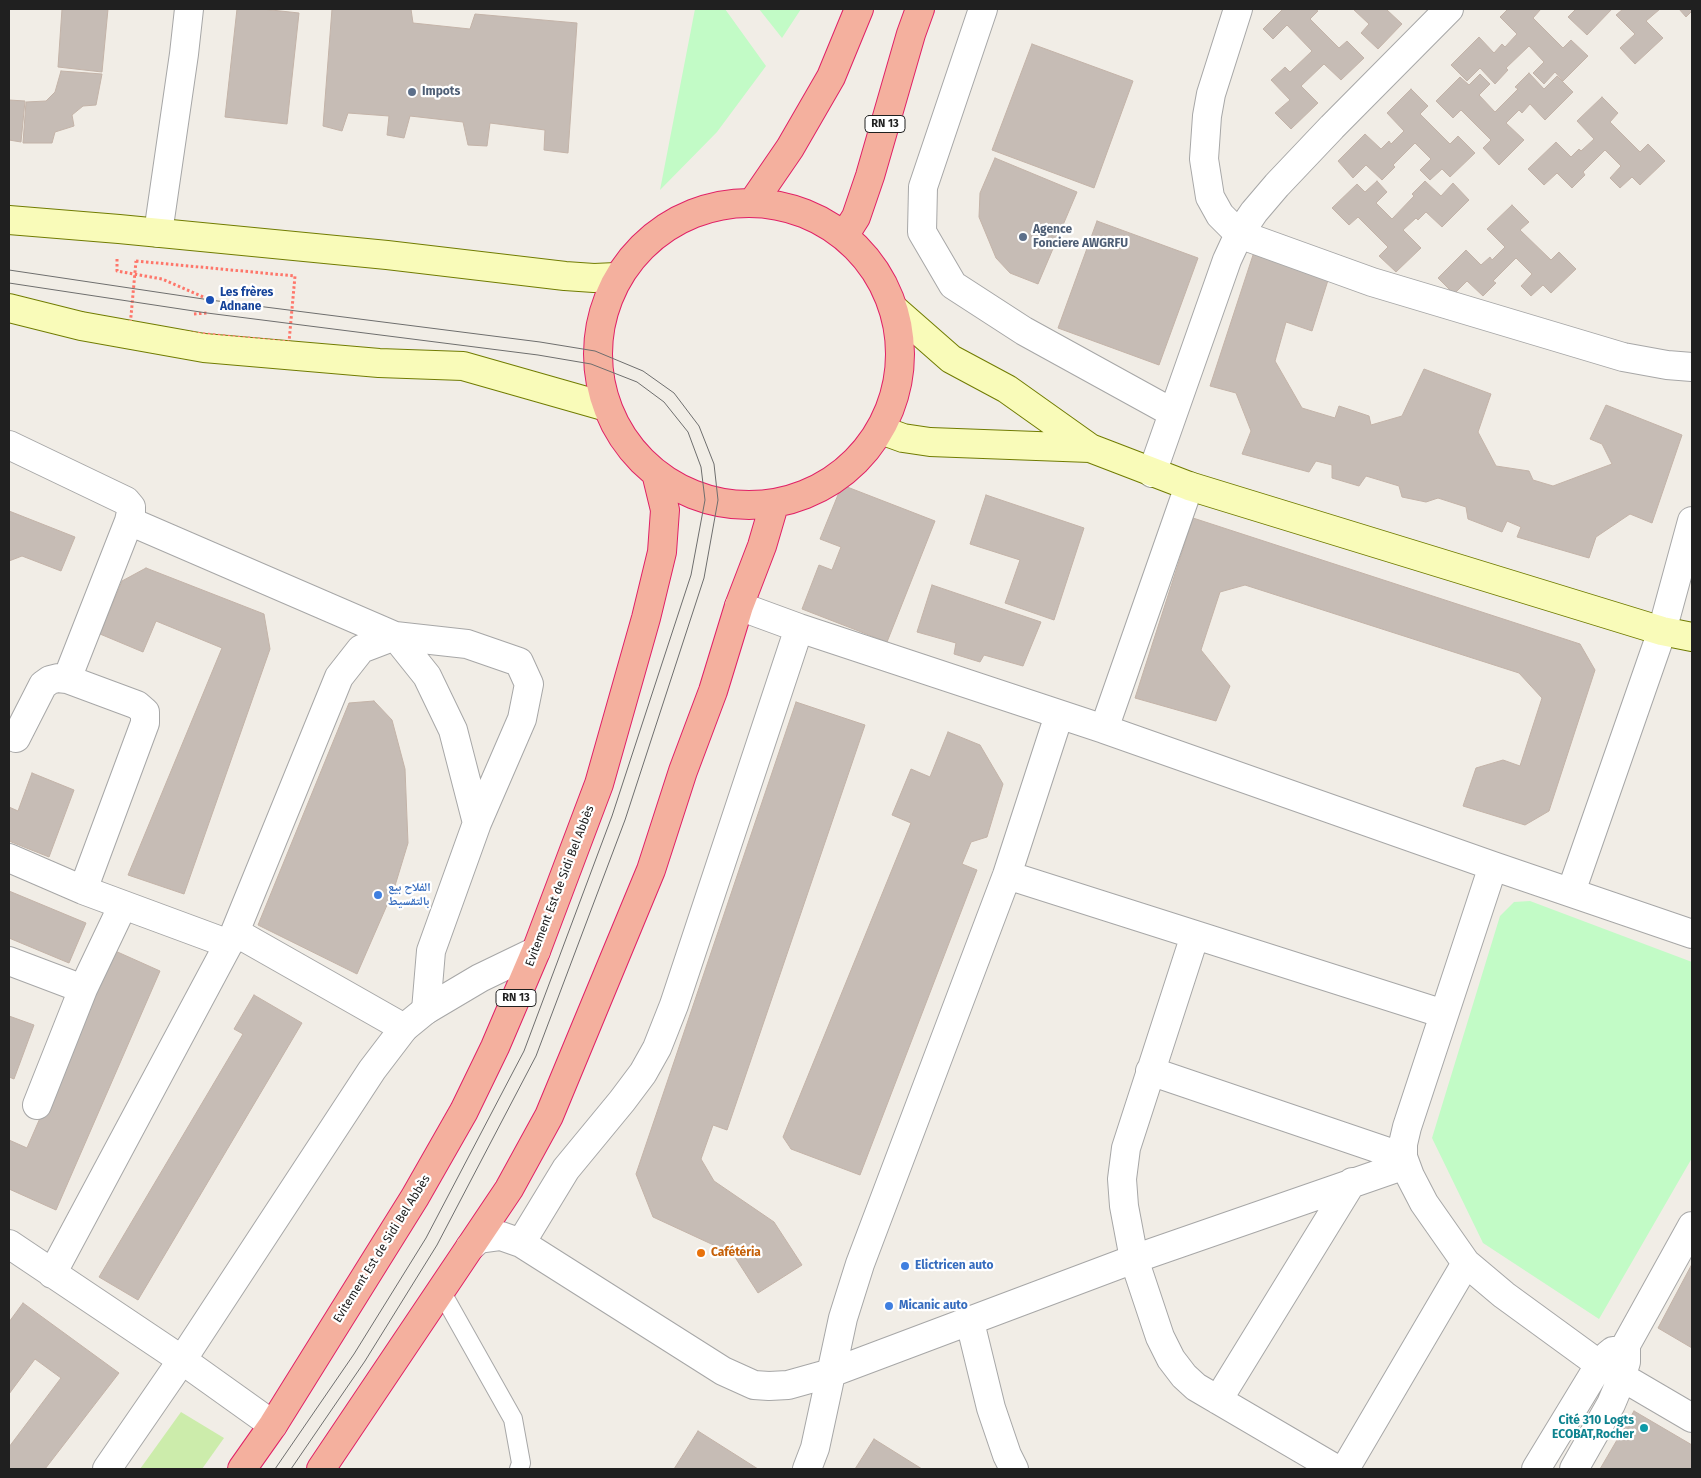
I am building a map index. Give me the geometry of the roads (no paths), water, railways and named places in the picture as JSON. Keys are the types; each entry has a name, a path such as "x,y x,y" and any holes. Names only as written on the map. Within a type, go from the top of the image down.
{"highway":[{"path":"753,202 790,148 831,77 859,9"},
{"name":"RN 13","path":"844,236 856,217 870,176 908,43 920,9"},
{"path":"753,202 786,207 816,218 844,236 874,269 894,309 900,340 900,371 893,402 881,430 865,452 846,471 824,487 800,498 774,504 718,500 689,495 657,477 628,450 607,407 594,351 602,310 616,277 652,236 700,210 753,202"},
{"name":"Evitement Est de Sidi Bel Abbès","path":"242,1469 273,1425 415,1196 464,1111 495,1048 536,951 599,784 646,618 662,552 664,510 657,477"},
{"path":"321,1469 509,1189 550,1116 651,870 683,771 713,691 739,606 762,546 774,504"}],"main road":[{"path":"9,220 387,254 564,276 616,277"},
{"path":"9,308 81,326 204,348 380,363 463,366 607,407"},
{"path":"894,309 951,359 1007,390 1090,448 1189,486 1662,631 1692,637"},
{"path":"881,430 903,438 930,442 1090,448"}],"street":[{"path":"158,232 189,9"},
{"path":"983,9 923,186 922,232 953,285 1024,331 1173,413"},
{"path":"1238,9 1211,94 1207,116 1204,159 1210,197 1220,215 1239,234 1372,282 1614,354 1667,365 1692,367"},
{"path":"1152,473 1227,260 1239,234 1254,212 1291,170 1450,9"},
{"path":"9,445 126,501 130,507 129,521 67,679"},
{"path":"1104,730 1189,486"},
{"path":"129,521 394,636 468,644 519,662 529,684 522,719 477,823 431,951 426,1010"},
{"path":"1571,892 1662,631 1692,521"},
{"path":"739,606 799,628 1104,730 1692,934"},
{"path":"521,1243 566,1169 622,1101 643,1073 657,1048 674,1005 799,628"},
{"path":"394,636 427,676 453,730 477,823"},
{"path":"52,1274 232,938 339,677 361,649 394,636"},
{"path":"16,738 43,685 50,680 58,678 67,679 137,705 145,712 145,723 83,890"},
{"path":"808,1469 815,1448 843,1318 860,1264 1007,875 1059,715"},
{"path":"9,858 123,905 232,938 404,1028"},
{"path":"1493,866 1407,1128 1403,1144 1404,1161 1424,1203 1466,1263 1491,1286 1611,1371 1692,1418"},
{"path":"1007,875 1444,1014"},
{"path":"37,1105 83,989 123,905"},
{"path":"1195,935 1126,1148 1122,1179 1124,1206 1134,1259 1160,1337 1171,1359 1190,1382 1336,1469"},
{"path":"107,1469 182,1360 372,1070 404,1028 426,1010 480,978 536,951"},
{"path":"9,961 83,989"},
{"path":"1150,1071 1404,1161"},
{"path":"470,1247 479,1239 501,1236 521,1243 738,1379 754,1385 788,1385 831,1373 1134,1259 1352,1182 1404,1161"},
{"path":"1218,1400 1352,1182"},
{"path":"1574,1469 1611,1404 1611,1371 1608,1354 1626,1345 1692,1226"},
{"path":"11,1251 52,1274 182,1360 273,1425"},
{"path":"1345,1469 1466,1263"},
{"path":"970,1322 991,1408 1007,1455 1014,1469"},
{"path":"1536,1469 1611,1371"}],"lane":[{"path":"441,1291 513,1419 521,1463 520,1469"}],"tram line":[{"path":"9,270 210,300 540,342 595,351 643,371 674,393 699,426 714,464 718,500 704,578 625,820 536,1056 437,1245 365,1361 291,1469"},
{"path":"9,283 207,313 538,355 591,364 637,382 664,402 688,432 701,467 705,500 691,575 612,816 524,1051 426,1238 354,1354 275,1469"}],"place":[{"name":"Impots","path":"412,92"},
{"name":"Agence Fonciere AWGRFU","path":"1023,237"},
{"name":"Les frères Adnane","path":"210,300"},
{"name":"الفلاح بيع بالتقسيط","path":"378,895"},
{"name":"Cafétéria","path":"701,1253"},
{"name":"Elictricen auto","path":"905,1266"},
{"name":"Micanic auto","path":"889,1306"},
{"name":"Cité 310 Logts ECOBAT,Rocher","path":"1644,1428"}]}
